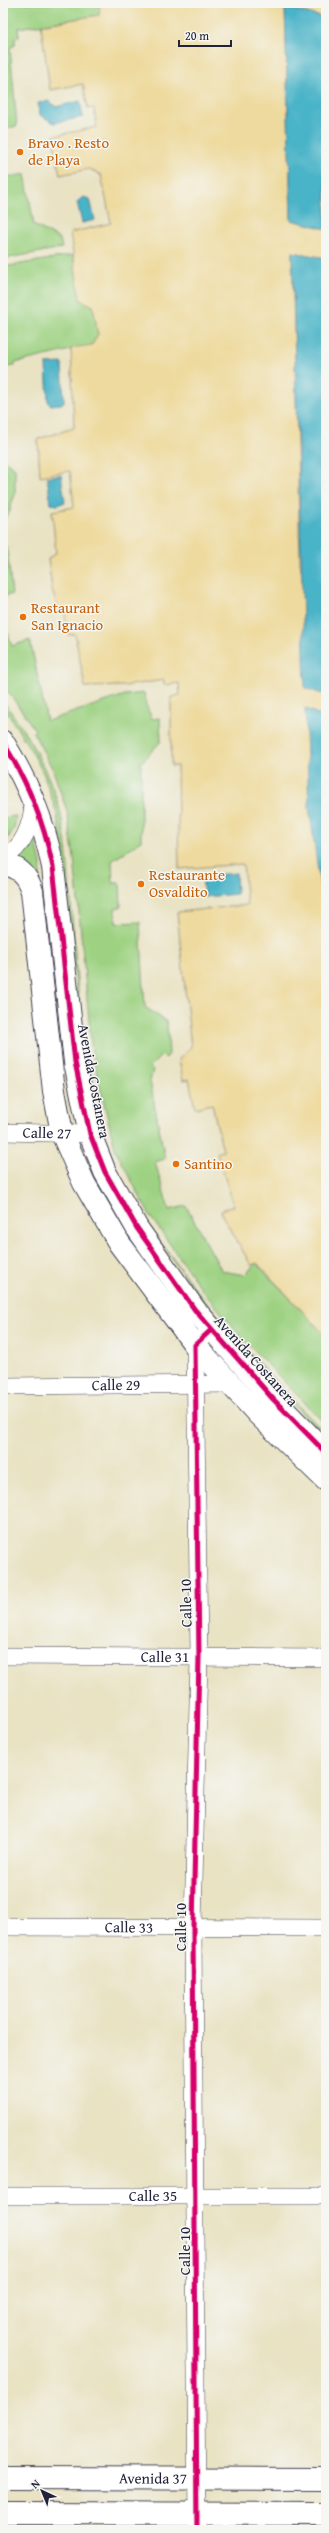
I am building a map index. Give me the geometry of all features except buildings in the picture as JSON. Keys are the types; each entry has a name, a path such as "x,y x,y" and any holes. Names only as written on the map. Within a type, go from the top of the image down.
{"main road":[{"name":"Avenida Costanera","path":"3,742 34,798 53,867 69,1018 78,1077 90,1134 105,1172 136,1228 211,1330 318,1459 326,1480"},
{"name":"Avenida Costanera","path":"3,864 20,871 26,876 32,891 50,1063 62,1133 84,1183 112,1231 170,1314 195,1345 230,1384 318,1459"},
{"name":"Avenida 37","path":"3,2478 326,2479"},
{"path":"3,2513 197,2522 326,2514"}],"street":[{"path":"3,858 17,848 24,838 31,818 34,798"},
{"name":"Calle 27","path":"3,1132 90,1134"},
{"path":"195,1345 211,1330"},
{"name":"Calle 10","path":"195,1345 199,1657 193,1927 197,2522"},
{"name":"Calle 29","path":"3,1386 195,1383 230,1384"},
{"path":"318,1459 326,1485"},
{"name":"Calle 31","path":"3,1656 326,1658"},
{"name":"Calle 33","path":"3,1927 326,1928"},
{"name":"Calle 35","path":"3,2196 326,2196"}],"green space":[{"path":"3,3 92,3 100,7 100,15 18,28 19,37 15,38 15,45 10,48 17,126 3,129"},
{"path":"3,151 8,177 25,174 34,225 60,239 62,248 3,259"},
{"path":"73,255 80,299 93,306 98,334 92,345 15,363 15,366 3,367 3,267"},
{"path":"3,424 4,460 15,468 15,495 10,507 10,512 3,519"},
{"path":"3,543 7,547 12,594 3,597"},
{"path":"7,630 12,646 30,640 47,721 125,695 144,693 146,705 152,719 160,718 161,741 141,763 141,841 112,861 113,883 120,883 121,907 115,908 116,923 140,922 145,1007 167,1022 169,1054 166,1058 162,1055 150,1067 153,1070 150,1081 165,1159 155,1162 169,1210 186,1206 222,1271 245,1275 256,1263 326,1336 326,1425 244,1340 202,1290 150,1216 115,1149 92,1053 74,858 67,811 53,770 33,732 35,730 3,684 3,631"},
{"path":"3,701 38,755 57,799 61,815 66,847 78,997 86,1060 99,1122 109,1152 121,1178 143,1216 186,1276 244,1346 326,1434 326,1439 219,1325 128,1197 100,1132 82,1055 64,859 57,814 44,775 34,755 3,706"},
{"path":"14,816 16,817 14,829 8,838 3,819"},
{"path":"34,833 41,864 40,883 18,859"}],"sand":[{"path":"100,3 326,3 326,18 285,7 291,219 326,229 326,258 292,252 300,563 321,694 326,690 326,718 305,709 326,928 326,1336 257,1263 251,1265 222,1215 221,1210 234,1206 217,1153 223,1151 212,1104 195,1108 189,1079 183,1080 179,1059 191,1047 177,912 247,905 243,864 179,869 177,766 171,766 171,697 180,695 179,683 164,685 164,680 124,686 85,687 75,634 69,635 64,610 58,610 52,589 48,559 56,553 52,511 74,507 70,471 40,476 38,439 74,428 71,348 92,345 98,334 93,306 80,299 70,233 111,223 101,175 89,169 60,175 53,136 97,127 94,108 88,109 83,84 50,90 41,25 99,15"}],"water":[{"path":"285,7 326,18 326,229 291,220"},
{"path":"49,101 56,107 80,101 83,117 54,123 40,115 38,103"},
{"path":"83,197 90,199 95,220 82,223 77,202"},
{"path":"292,252 326,258 326,690 322,694 305,688"},
{"path":"62,363 64,402 61,404 50,405 48,401 46,364"},
{"path":"61,475 65,502 57,505 51,504 47,477"},
{"path":"305,708 326,718 326,928 309,807"},
{"path":"236,873 237,894 204,897 202,876"}],"cycle path":[{"path":"3,742 20,772 34,802 49,850 53,867 75,1062 90,1134 105,1172 137,1228 195,1310 273,1399 326,1453"},
{"path":"197,2530 193,1927 199,1657 195,1345 211,1330"}],"place":[{"name":"Bravo . Resto de Playa","path":"20,152"},
{"name":"Restaurant San Ignacio","path":"23,617"},
{"name":"Restaurante Osvaldito","path":"141,884"},
{"name":"Santino","path":"176,1164"}]}
